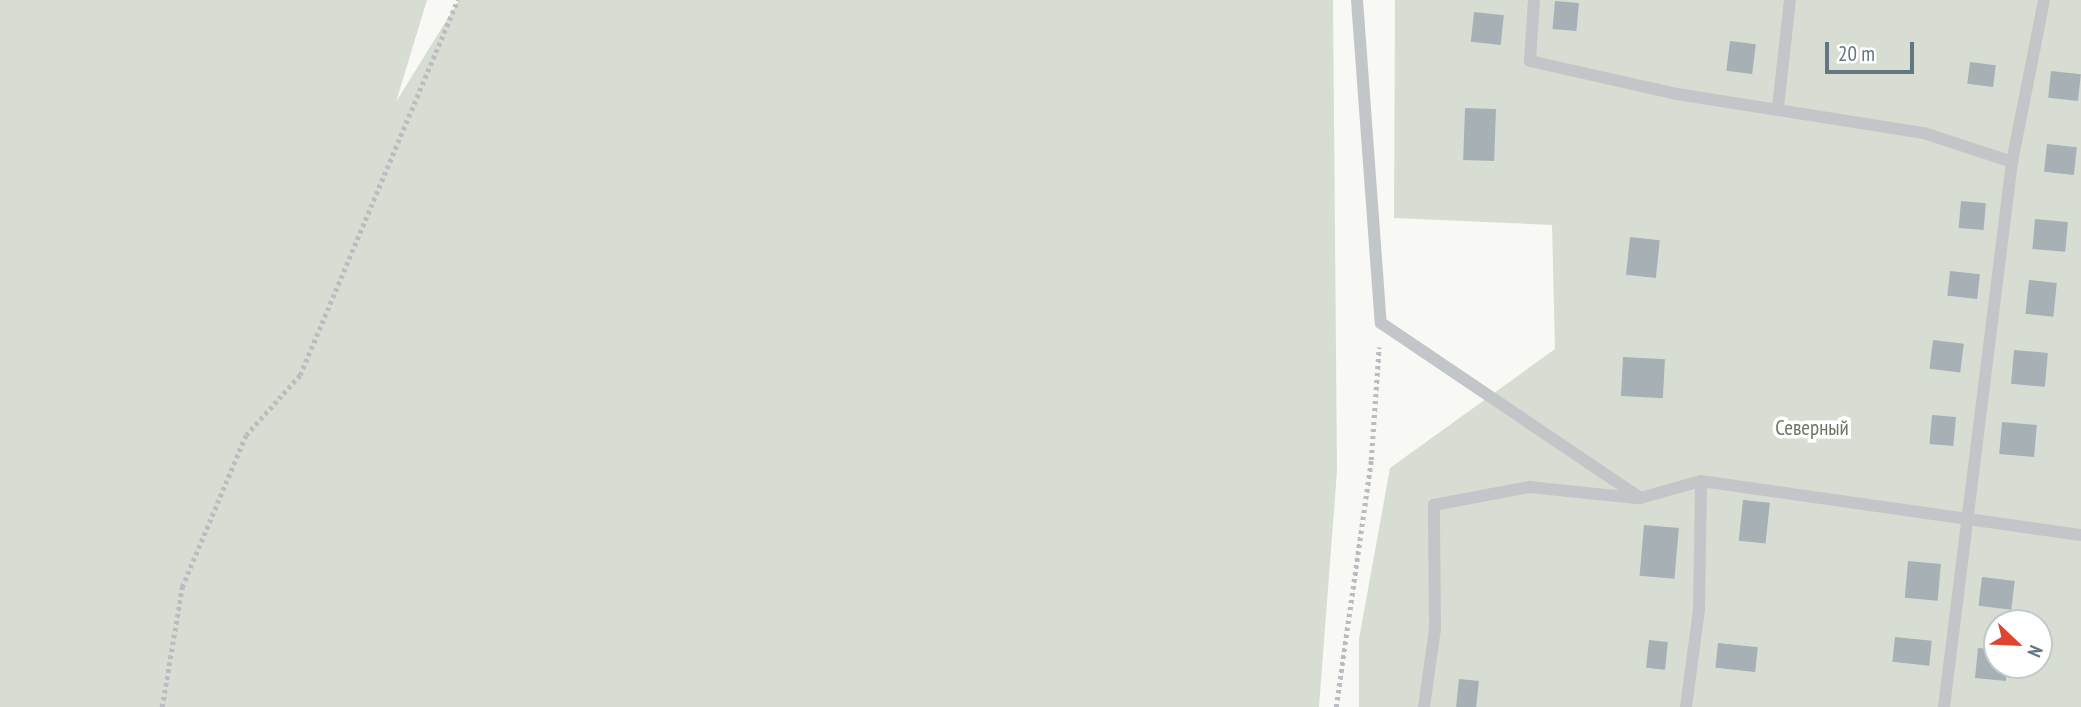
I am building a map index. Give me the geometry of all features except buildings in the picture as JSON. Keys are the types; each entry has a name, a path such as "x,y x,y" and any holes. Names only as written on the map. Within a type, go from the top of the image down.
{"lane":[{"path":"1357,0 1381,323 1640,498"},
{"path":"1534,0 1530,61 1677,94 1778,107 1924,133 2012,162"},
{"path":"1778,107 1790,0"},
{"path":"1944,707 2012,162 2044,0"},
{"path":"1686,707 1699,610 1701,481"},
{"path":"1424,707 1435,629 1434,505 1529,487 1640,498 1701,481 2081,535"}],"path":[{"path":"162,707 188,574 246,436 300,375 458,0"},
{"path":"1336,707 1371,460 1381,323"}],"green space":[{"path":"0,0 427,0 396,102 459,0 1333,0 1337,471 1319,707 0,707"},
{"name":"Северный","path":"1395,0 2081,0 2081,707 1359,707 1359,639 1390,468 1555,349 1552,225 1394,218"}]}
